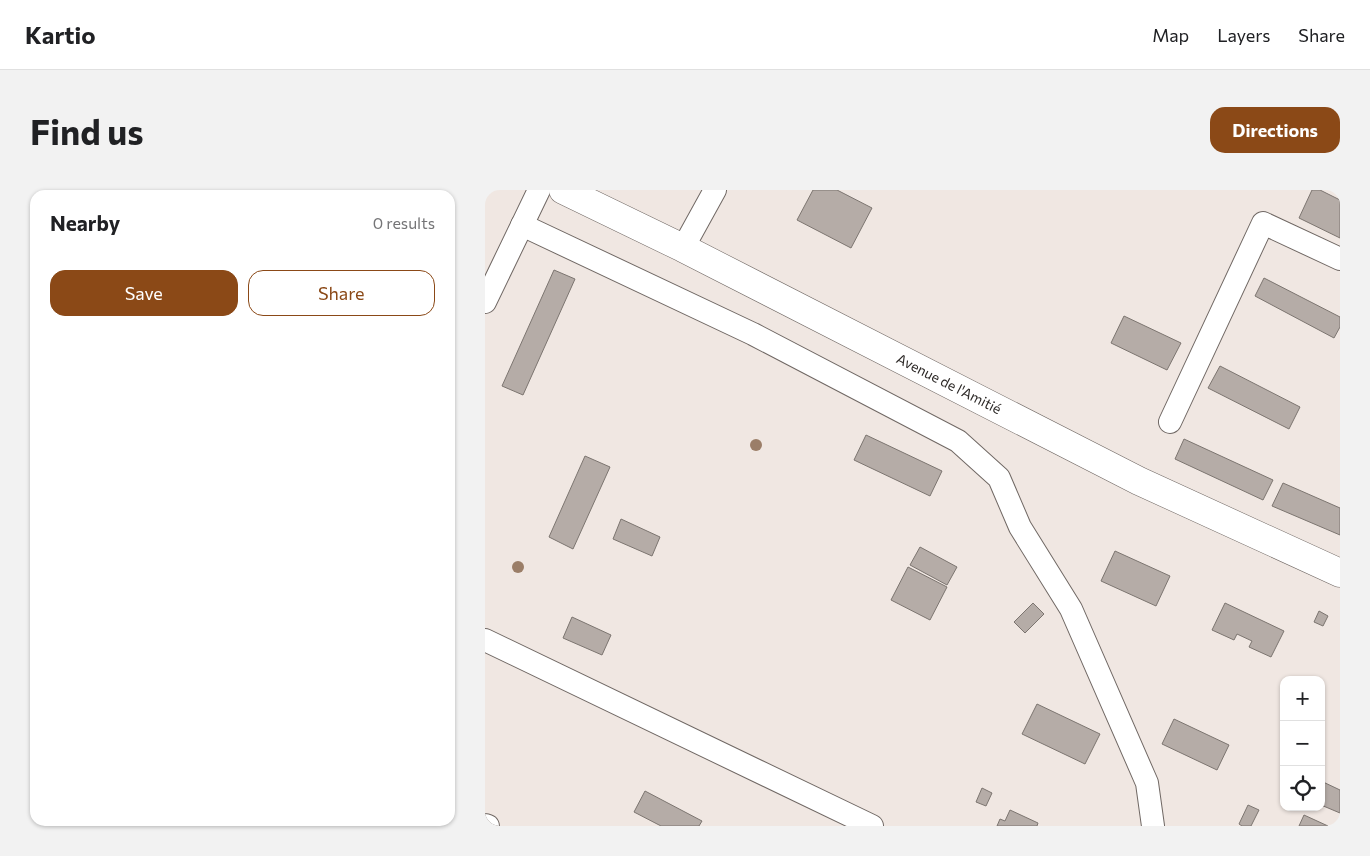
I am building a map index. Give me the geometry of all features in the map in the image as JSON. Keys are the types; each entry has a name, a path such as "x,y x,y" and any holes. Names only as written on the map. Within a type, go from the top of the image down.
{"main road":[{"name":"Avenue de l'Amitié","path":"563,190 683,248 1139,481 1340,573"}],"street":[{"path":"485,302 539,190"},
{"path":"683,248 715,190"},
{"path":"1170,422 1263,224 1340,259"},
{"path":"522,225 753,334 958,441 999,478 1020,527 1075,618 1147,783 1153,826"},
{"path":"485,640 872,826"}],"building":[{"path":"813,190 837,190 872,208 851,248 797,220"},
{"path":"1312,190 1320,190 1340,200 1340,238 1299,218"},
{"path":"554,270 575,279 523,395 502,386"},
{"path":"1264,278 1340,317 1340,327 1334,338 1255,296"},
{"path":"1124,316 1181,343 1167,370 1111,343"},
{"path":"1220,366 1300,407 1289,429 1208,388"},
{"path":"866,435 942,471 930,496 854,460"},
{"path":"1184,439 1273,480 1263,500 1175,459"},
{"path":"585,456 610,467 573,549 549,537"},
{"path":"1283,483 1340,508 1340,535 1272,506"},
{"path":"621,519 660,537 652,556 613,539"},
{"path":"920,547 957,567 947,585 910,565"},
{"path":"1115,551 1170,576 1156,606 1101,581"},
{"path":"908,567 947,587 930,620 891,600"},
{"path":"1033,603 1044,614 1025,633 1014,622"},
{"path":"1225,603 1284,631 1271,657 1249,647 1252,641 1237,634 1234,640 1212,630"},
{"path":"1319,611 1328,616 1323,626 1314,622"},
{"path":"572,617 611,635 602,655 563,638"},
{"path":"1037,704 1100,734 1085,764 1022,734"},
{"path":"1174,719 1229,745 1217,770 1162,744"},
{"path":"1325,783 1340,790 1340,813 1325,807"},
{"path":"982,788 992,793 986,806 976,802"},
{"path":"645,791 702,821 699,826 661,826 634,812"},
{"path":"1248,805 1259,810 1251,826 1242,826 1239,824"},
{"path":"1010,810 1038,823 1037,826 997,826 1000,819 1005,821"},
{"path":"1304,815 1328,826 1299,826"}]}
